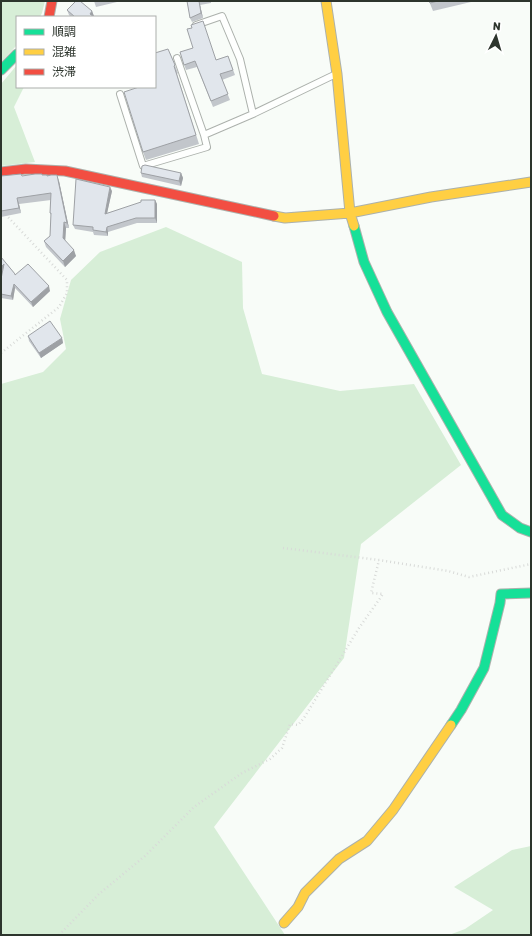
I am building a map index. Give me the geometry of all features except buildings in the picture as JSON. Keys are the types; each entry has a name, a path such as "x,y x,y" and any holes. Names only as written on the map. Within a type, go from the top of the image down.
{"street":[{"path":"49,16 52,1"},
{"path":"326,1 337,74 350,212 364,262 387,312 502,515 520,528 531,532"},
{"path":"1,70 16,55"},
{"path":"1,172 26,169 65,171 285,218 350,212 431,197 531,182"},
{"path":"284,923 298,907 305,893 339,858 367,841 393,810 462,710 484,668 501,594 531,592"}],"lane":[{"path":"194,26 222,16 240,59 252,114"},
{"path":"120,94 143,166 207,148 204,135 176,58"},
{"path":"204,135 337,74"}],"path":[{"path":"1,353 59,307 67,293 67,280 8,217 6,211"},
{"path":"283,548 379,560 448,571 469,577 531,564"},
{"path":"60,935 98,894 145,856 194,807 242,773 270,759 282,748 290,724 298,725 304,718 359,628 383,594 371,593 379,560"}],"green space":[{"path":"1,1 45,1 40,16 16,16 16,46 1,62"},
{"path":"16,66 16,88 24,88 14,107 35,162 1,166 1,84"},
{"path":"166,227 242,262 243,308 262,374 340,391 414,384 461,465 361,544 344,658 214,827 285,935 1,935 1,384 43,372 66,349 60,319 71,280 100,252"},
{"path":"531,846 531,935 449,935 465,929 493,910 454,887 512,850"}],"traffic: fast":[{"path":"1,70 16,55"},
{"path":"354,226 364,262 387,312 502,515 520,528 531,532"},
{"path":"451,725 484,668 501,594 531,593"}],"traffic: slow":[{"path":"326,1 337,74 350,213 354,226"},
{"path":"274,216 285,218 350,213 431,197 531,182"},
{"path":"284,923 298,907 305,893 339,859 367,841 393,810 451,725"}],"traffic: jam":[{"path":"49,16 52,1"},
{"path":"1,172 26,169 65,171 274,216"}]}
